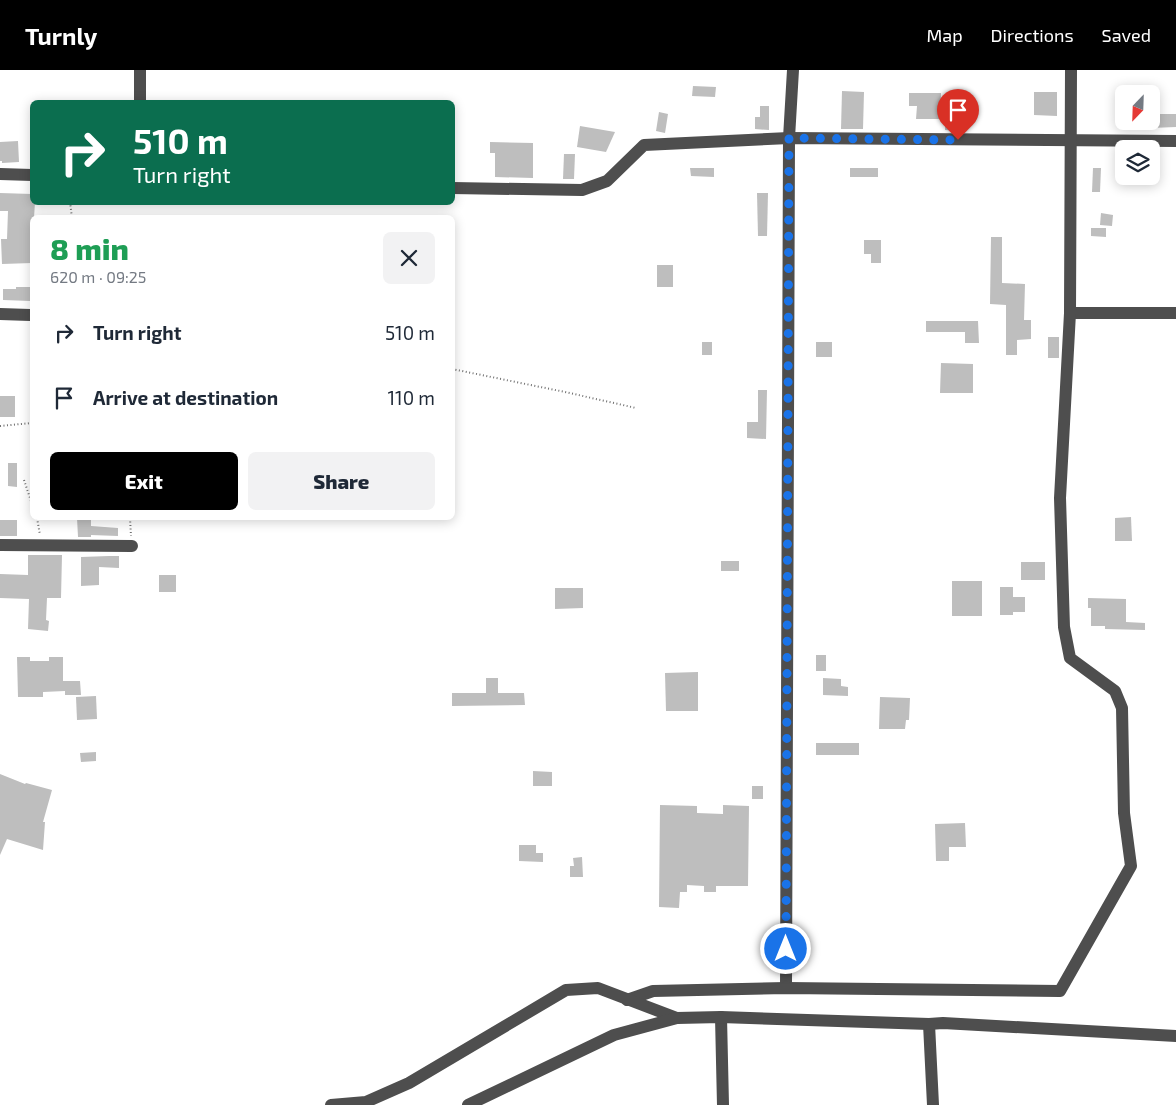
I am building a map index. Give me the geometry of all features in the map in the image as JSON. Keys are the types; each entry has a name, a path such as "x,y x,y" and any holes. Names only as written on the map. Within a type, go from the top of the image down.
{"street":[{"path":"140,70 140,100"},
{"path":"786,988 789,138 793,70"},
{"path":"627,1000 653,990 786,988 1060,990 1131,866 1124,813 1122,708 1116,691 1070,658 1064,627 1060,498 1070,313 1071,70"},
{"path":"455,188 582,190 606,181 644,145 789,138 1176,141"},
{"path":"0,174 30,175"},
{"path":"1070,313 1176,313"},
{"path":"0,314 30,315"},
{"path":"0,545 132,546"},
{"path":"331,1105 366,1102 409,1083 566,990 598,988 677,1018"},
{"path":"720,1017 723,1105"},
{"path":"468,1105 614,1035 677,1018 720,1017 943,1023 1176,1036"},
{"path":"929,1024 933,1105"}],"path":[{"path":"455,370 636,408"},
{"path":"0,426 30,423"},
{"path":"24,480 30,498"},
{"path":"37,520 41,545"},
{"path":"130,520 132,546"}],"building":[{"path":"693,86 716,87 715,97 692,96"},
{"path":"842,91 864,92 863,129 841,129"},
{"path":"1034,92 1057,92 1057,116 1034,115"},
{"path":"909,93 941,93 940,119 916,119 917,106 909,106"},
{"path":"760,106 769,106 769,130 755,129 755,117 760,117"},
{"path":"659,112 668,114 665,133 656,131"},
{"path":"1160,114 1176,114 1176,127 1160,128"},
{"path":"945,116 961,117 961,131 945,130"},
{"path":"580,126 615,132 606,152 577,147"},
{"path":"18,141 19,162 2,163 0,161 0,142"},
{"path":"490,142 533,143 533,178 495,177 495,153 490,153"},
{"path":"564,154 575,154 574,179 563,179"},
{"path":"690,168 714,168 714,177 691,176"},
{"path":"850,168 878,168 878,177 850,177"},
{"path":"1093,168 1101,168 1100,192 1092,192"},
{"path":"0,193 30,194 30,205 35,205 34,215 30,215 30,263 2,264 1,239 7,239 8,211 0,211"},
{"path":"757,193 768,193 767,236 758,236"},
{"path":"1101,213 1113,215 1112,226 1100,225"},
{"path":"1091,228 1106,228 1106,237 1091,236"},
{"path":"991,237 1002,237 1002,283 1025,284 1024,320 1031,320 1031,339 1017,340 1017,355 1006,355 1006,305 990,304"},
{"path":"864,240 881,240 881,263 871,263 871,254 864,254"},
{"path":"657,265 673,265 673,287 657,287"},
{"path":"16,287 30,287 30,301 3,300 3,289 16,289"},
{"path":"926,321 978,321 979,343 965,343 965,332 926,332"},
{"path":"1048,337 1059,337 1059,358 1048,358"},
{"path":"702,342 712,342 712,355 702,355"},
{"path":"816,342 832,342 832,357 816,357"},
{"path":"941,363 973,364 973,393 940,393"},
{"path":"758,390 767,390 766,439 747,438 747,422 758,422"},
{"path":"0,396 15,396 15,417 0,417"},
{"path":"8,463 17,463 17,487 8,486"},
{"path":"1131,517 1132,541 1115,541 1115,518"},
{"path":"0,520 17,520 17,536 0,536"},
{"path":"77,520 91,520 91,526 118,528 118,536 91,535 91,537 78,537"},
{"path":"28,555 62,555 61,598 47,598 46,620 49,621 48,631 28,629 29,599 0,598 0,574 28,575"},
{"path":"119,556 119,568 99,567 99,585 81,586 81,557"},
{"path":"721,561 739,561 739,571 721,571"},
{"path":"1021,562 1045,562 1045,580 1021,580"},
{"path":"159,575 176,575 176,592 159,592"},
{"path":"952,581 982,581 982,616 952,616"},
{"path":"1000,587 1013,587 1013,597 1025,597 1025,612 1013,612 1013,615 1000,615"},
{"path":"555,588 583,588 583,608 555,609"},
{"path":"1088,598 1126,599 1126,622 1145,623 1145,630 1105,629 1105,626 1091,626 1091,608 1088,608"},
{"path":"816,655 826,655 826,671 816,671"},
{"path":"17,657 30,657 30,661 49,661 49,657 63,657 63,681 80,681 81,695 65,695 65,691 43,692 43,697 18,697"},
{"path":"698,672 698,711 666,711 665,673"},
{"path":"486,678 498,678 498,693 524,693 525,705 452,706 452,693 486,693"},
{"path":"823,678 841,679 841,686 848,687 848,696 823,695"},
{"path":"96,696 97,719 77,720 76,697"},
{"path":"880,697 910,698 909,720 906,720 905,729 879,729"},
{"path":"816,743 859,743 859,755 816,755"},
{"path":"96,752 96,761 81,762 80,753"},
{"path":"533,771 552,772 552,786 533,786"},
{"path":"0,774 25,784 52,790 43,822 45,822 43,850 7,839 0,855"},
{"path":"752,786 763,786 763,799 752,799"},
{"path":"660,805 697,806 697,813 723,814 723,805 749,806 748,886 716,886 716,892 704,892 704,886 687,885 687,892 680,892 679,908 659,907"},
{"path":"965,823 966,847 949,847 949,861 936,861 935,824"},
{"path":"519,845 536,845 536,853 543,853 543,862 519,861"},
{"path":"582,857 583,877 570,877 570,866 574,866 573,858"}],"route":[{"path":"786,949 789,138 958,140"}]}
